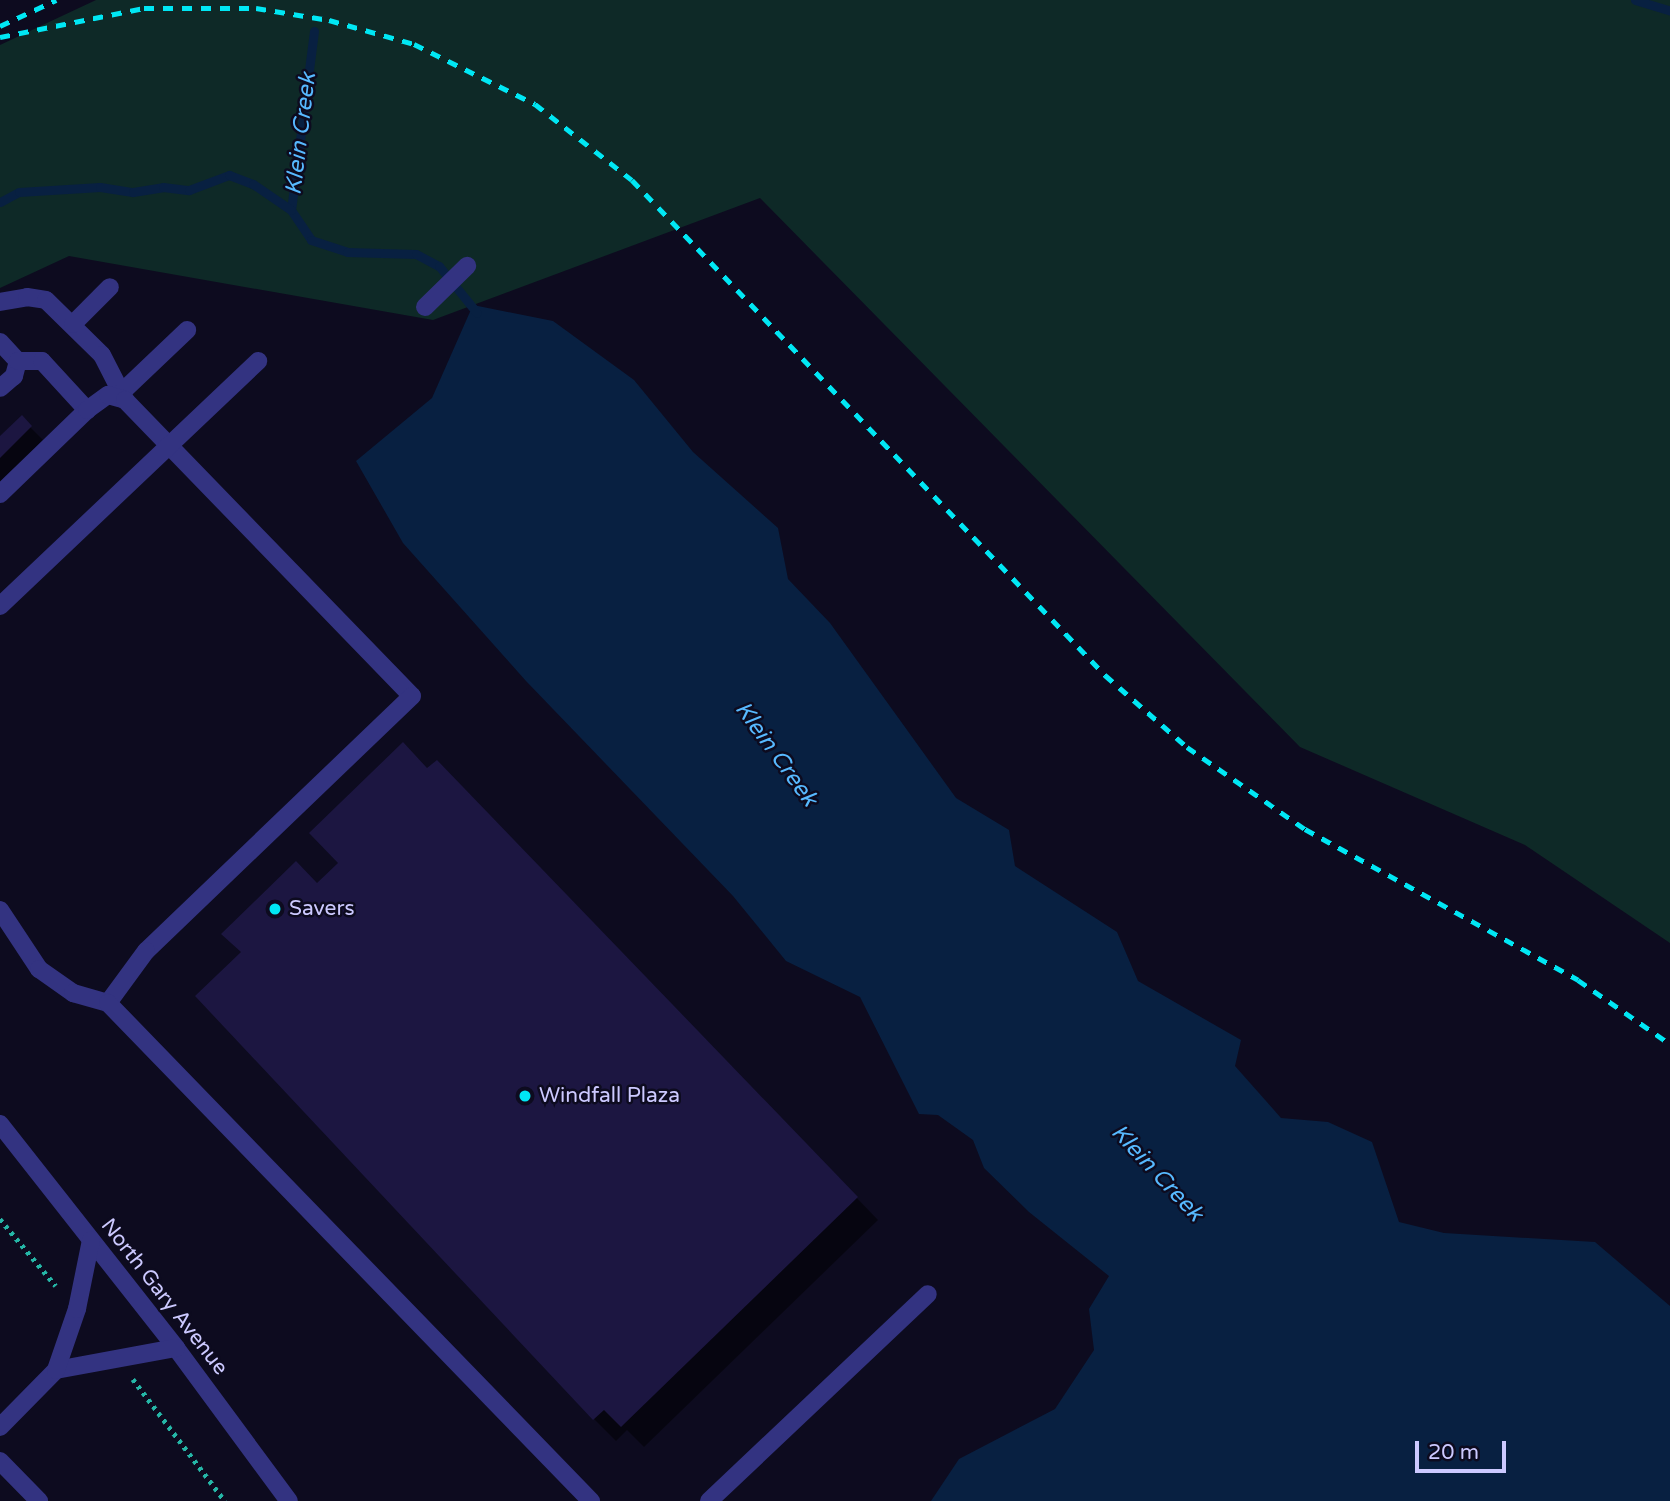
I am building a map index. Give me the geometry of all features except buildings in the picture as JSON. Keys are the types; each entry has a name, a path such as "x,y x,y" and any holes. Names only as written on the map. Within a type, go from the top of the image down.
{"street":[{"path":"425,307 467,266"},
{"path":"73,324 110,287"},
{"path":"0,302 27,297 46,300 73,324 102,355 123,396 412,696 146,951 108,1003"},
{"path":"0,494 87,410 108,395 123,396 187,330"},
{"path":"0,342 18,361 42,361 87,410"},
{"path":"0,388 14,376 18,361"},
{"path":"0,606 258,361"},
{"path":"0,910 39,969 56,984 108,1003 591,1501"},
{"name":"North Gary Avenue","path":"0,1124 176,1348 289,1501"},
{"path":"0,1427 56,1370 77,1309 91,1240"},
{"path":"709,1501 928,1294"},
{"path":"56,1370 176,1348"},
{"path":"0,1461 39,1501"}],"path":[{"path":"0,1219 59,1289"},
{"path":"130,1375 225,1501"}],"green space":[{"path":"96,0 1670,0 1670,943 1525,845 1300,747 760,198 433,320 69,256 0,288 0,45"}],"water":[{"path":"473,305 553,321 634,380 693,452 778,528 788,579 830,623 956,798 1009,830 1015,866 1117,932 1138,981 1241,1040 1235,1066 1281,1118 1328,1122 1372,1142 1399,1222 1444,1233 1595,1242 1670,1306 1670,1501 931,1501 959,1459 1055,1409 1094,1350 1089,1309 1109,1276 1029,1212 984,1168 973,1140 938,1115 919,1114 860,997 786,961 733,896 526,681 403,543 356,461 432,398"}],"waterway":[{"name":"Klein Creek","path":"1635,0 1670,11"},
{"name":"Klein Creek","path":"314,31 291,210 311,240 347,252 416,254 439,266 477,313"},
{"path":"0,202 19,192 100,187 133,192 163,187 189,190 229,175 253,184 291,210"}],"railway":[{"path":"0,26 56,0"},
{"path":"0,37 144,8 256,8 329,20 414,44 535,104 632,180 1105,675 1187,747 1305,829 1578,980 1670,1044"}],"place":[{"name":"Savers","path":"275,909"},
{"name":"Windfall Plaza","path":"525,1096"}]}
